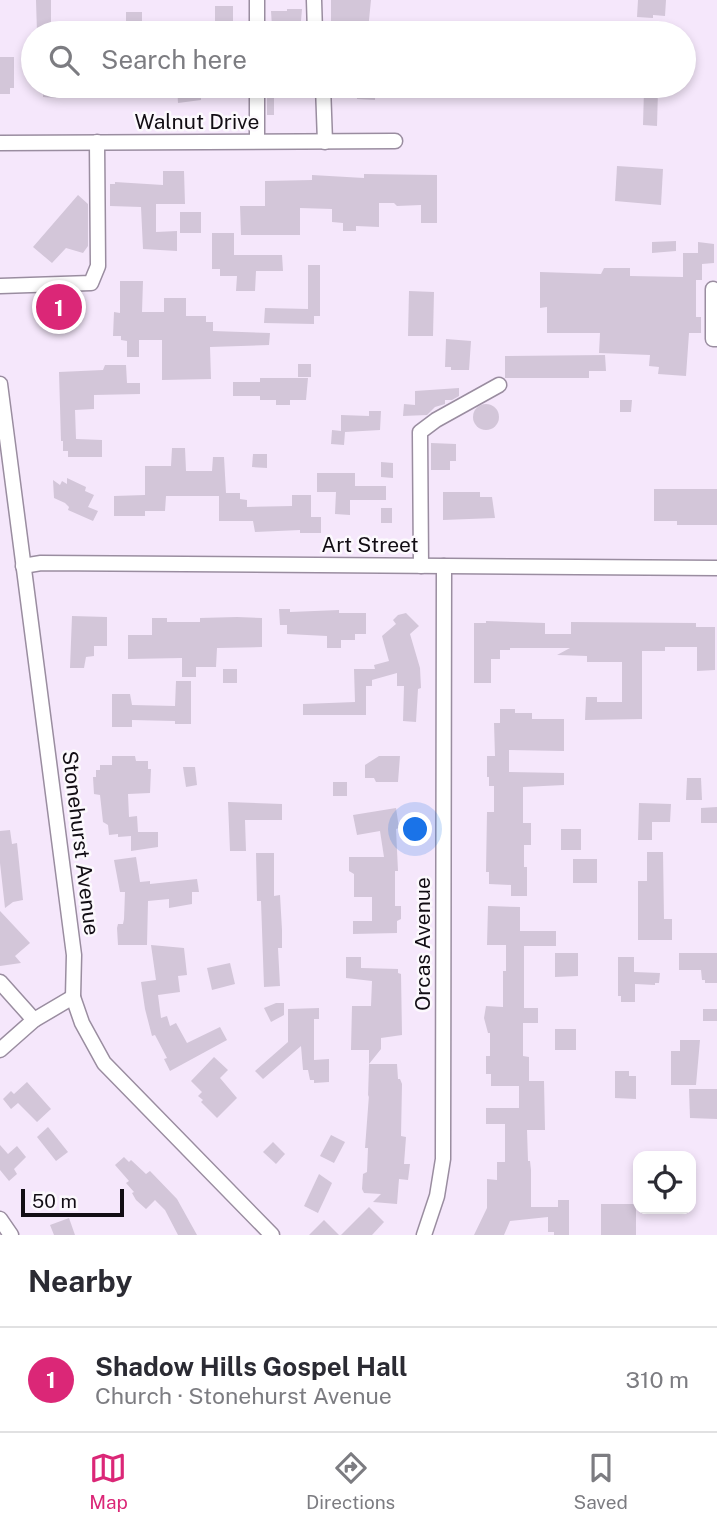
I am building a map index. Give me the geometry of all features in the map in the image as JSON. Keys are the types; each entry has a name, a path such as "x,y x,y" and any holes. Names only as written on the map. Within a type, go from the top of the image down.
{"street":[{"path":"257,0 257,21"},
{"path":"314,0 315,21"},
{"path":"257,98 257,141"},
{"path":"323,98 325,142"},
{"name":"Walnut Drive","path":"0,143 395,141"},
{"path":"0,286 91,283 95,278 98,266 97,142"},
{"path":"713,289 713,339 717,339"},
{"name":"Stonehurst Avenue","path":"0,384 5,461 23,566 74,955 73,997 82,1023 104,1063 272,1235"},
{"path":"421,566 420,432 436,419 499,385"},
{"name":"Art Street","path":"23,566 717,568"},
{"name":"Orcas Avenue","path":"424,1235 437,1196 443,1159 444,566"},
{"path":"0,982 34,1020"},
{"path":"0,1050 34,1020 73,997"},
{"path":"0,1219 11,1235"}],"building":[{"path":"36,0 51,0 51,21 37,21"},
{"path":"331,0 371,0 369,21 331,21"},
{"path":"638,0 666,0 665,16 637,17"},
{"path":"215,6 233,6 233,21 215,21"},
{"path":"302,9 301,21 272,21 271,11"},
{"path":"126,12 142,12 142,21 126,21"},
{"path":"0,57 14,57 14,88 10,88 10,94 0,94"},
{"path":"178,98 201,98 201,100 178,103"},
{"path":"267,98 274,98 274,115 267,115"},
{"path":"644,98 658,98 657,126 643,125"},
{"path":"617,166 663,169 661,205 615,201"},
{"path":"163,171 184,171 185,204 156,204 156,232 177,231 177,251 143,249 141,207 110,206 110,184 163,185"},
{"path":"364,174 437,175 437,223 421,223 421,205 397,206 394,203 379,203 379,227 356,226 356,231 343,231 343,223 332,222 332,209 300,208 300,235 241,235 240,206 265,206 265,181 312,180 312,175 364,178"},
{"path":"78,195 88,204 88,246 83,253 66,248 52,263 33,247"},
{"path":"180,212 201,212 201,233 180,233"},
{"path":"212,233 234,233 234,255 282,255 283,271 256,271 255,291 236,291 237,276 220,276 220,269 212,269"},
{"path":"676,241 676,251 652,253 652,242"},
{"path":"698,242 714,244 714,263 702,264 702,280 696,280 696,317 701,317 701,333 689,333 686,376 658,374 659,367 649,366 650,355 599,353 600,333 547,333 547,307 540,308 540,272 601,274 604,268 630,268 630,276 683,277 683,253 698,253"},
{"path":"308,265 320,265 320,316 314,316 314,324 264,323 265,308 308,309"},
{"path":"120,281 143,281 142,312 164,312 164,298 186,298 186,316 206,316 206,322 213,322 213,331 270,333 269,345 210,347 211,379 162,380 162,340 139,340 139,357 127,357 127,341 121,340 121,336 113,336 114,312 120,313"},
{"path":"409,291 434,292 433,336 408,336"},
{"path":"446,339 471,341 469,370 451,370 451,367 445,367"},
{"path":"605,355 606,371 589,371 589,378 505,378 505,356"},
{"path":"298,364 311,364 311,377 298,377"},
{"path":"105,365 126,365 127,383 140,383 140,394 94,395 94,409 75,410 76,439 102,440 102,457 68,457 68,451 63,451 61,441 59,372 103,370"},
{"path":"260,378 308,378 306,400 290,400 290,405 276,405 276,400 260,400 260,396 233,396 233,382 260,382"},
{"path":"459,388 459,396 445,400 445,404 435,407 427,415 403,416 404,404 415,405 415,391"},
{"path":"620,400 632,400 631,412 620,412"},
{"path":"486,404 495,408 499,417 495,426 486,430 477,426 473,417 477,408"},
{"path":"369,411 381,411 380,430 345,432 344,445 331,444 332,430 341,431 341,415 369,416"},
{"path":"431,443 456,444 456,461 450,461 450,470 431,470"},
{"path":"172,448 185,448 186,471 212,471 213,457 224,457 226,493 240,493 240,499 247,500 247,507 292,506 292,495 311,495 311,517 321,517 321,533 300,533 300,530 255,532 253,521 219,521 219,496 166,496 165,511 145,511 145,516 114,516 114,496 145,495 145,466 171,466"},
{"path":"253,454 267,454 267,468 252,467"},
{"path":"381,462 393,463 393,478 381,477"},
{"path":"317,473 355,473 355,486 386,486 386,500 350,500 350,515 335,514 336,492 317,492"},
{"path":"67,478 86,487 85,491 94,495 88,507 98,511 93,521 68,510 69,507 65,503 54,498 53,480 60,485 62,481 67,484"},
{"path":"654,489 717,489 717,525 677,525 677,521 654,521"},
{"path":"443,492 480,492 480,497 492,497 495,518 443,520"},
{"path":"381,508 392,508 392,523 381,523"},
{"path":"279,609 290,609 290,612 339,610 339,613 366,613 366,634 355,634 355,640 341,640 341,648 327,648 327,636 287,634 287,625 280,625"},
{"path":"406,613 419,626 410,634 420,668 421,688 418,689 416,722 403,721 404,686 397,686 397,673 372,680 372,686 366,686 366,715 303,715 303,704 355,702 354,669 375,669 374,665 389,661 382,636 396,624 393,620 398,615"},
{"path":"72,616 107,617 107,646 94,646 94,656 86,657 84,668 70,668"},
{"path":"152,618 167,618 167,622 200,622 200,618 262,618 262,647 217,648 216,667 196,667 196,677 182,677 182,658 128,659 128,635 152,635"},
{"path":"571,622 696,623 696,627 715,627 715,670 697,671 697,647 665,647 665,651 642,651 642,719 585,720 586,697 597,697 597,702 622,702 622,662 587,662 587,656 557,655 570,648 510,648 500,650 500,659 491,659 491,683 474,683 474,623 545,623 545,634 571,634"},
{"path":"223,669 237,669 237,683 223,683"},
{"path":"176,681 191,681 191,724 132,720 132,727 112,727 112,694 130,694 132,705 175,706"},
{"path":"500,709 515,709 515,713 532,713 532,719 564,719 564,751 509,750 509,772 564,773 564,785 523,787 523,823 531,823 531,845 524,845 527,896 511,896 511,885 489,884 489,872 486,872 487,812 494,812 494,786 489,786 487,756 495,756 494,723 500,723"},
{"path":"112,756 135,756 136,761 148,761 148,769 151,769 150,793 128,794 129,817 137,816 138,832 158,832 158,847 131,851 131,836 109,835 108,825 103,822 100,795 94,794 93,777 96,777 96,770 100,770 100,765 112,765"},
{"path":"379,756 400,756 398,782 376,782 374,778 365,778 365,765"},
{"path":"183,767 195,767 197,785 186,787"},
{"path":"687,778 701,778 702,800 686,800"},
{"path":"333,782 347,782 347,796 333,796"},
{"path":"228,802 282,804 282,820 245,820 246,851 230,851"},
{"path":"639,803 671,804 670,822 652,822 652,840 638,840"},
{"path":"717,807 717,823 701,823 701,808"},
{"path":"396,808 399,828 396,829 398,871 395,871 395,906 401,906 397,933 353,934 353,921 372,921 372,897 354,897 354,874 349,871 349,857 384,857 380,831 357,835 353,815"},
{"path":"561,829 581,829 581,850 561,850"},
{"path":"10,830 12,844 17,843 23,900 13,902 5,908 0,831"},
{"path":"647,852 663,852 664,919 672,919 672,940 638,940 638,881 647,881"},
{"path":"256,853 274,853 274,896 280,895 282,930 282,948 278,948 280,986 264,987 261,901 257,901"},
{"path":"136,857 140,882 150,881 150,884 197,879 199,892 192,892 192,904 169,908 169,899 148,901 147,945 118,945 117,928 118,924 123,924 125,892 120,892 114,860"},
{"path":"573,859 597,859 597,883 573,883"},
{"path":"488,906 520,907 520,931 556,931 556,946 524,946 524,1008 538,1008 538,1023 523,1023 523,1056 529,1057 529,1081 544,1081 545,1130 527,1130 531,1207 558,1207 558,1200 569,1200 569,1235 554,1235 554,1232 548,1232 548,1217 510,1221 504,1235 474,1235 487,1208 487,1179 497,1180 497,1162 505,1162 505,1124 486,1124 486,1108 519,1108 519,1086 491,1086 491,1074 486,1074 486,1056 490,1056 490,1033 484,1018 486,1006 503,1007 503,971 506,971 506,945 487,945"},
{"path":"0,911 30,943 15,956 21,963 0,966"},
{"path":"151,945 184,948 187,975 178,976 180,992 158,995 161,1018 167,1016 170,1026 176,1023 187,1043 220,1027 227,1040 170,1071 164,1059 167,1058 155,1035 152,1036 145,1009 141,982 156,980"},
{"path":"555,953 578,953 578,976 555,977"},
{"path":"679,953 717,953 717,983 705,983 701,970 679,970"},
{"path":"346,957 361,957 361,968 398,969 401,974 402,1035 381,1038 381,1049 369,1064 369,1050 351,1050 352,1006 371,1006 372,981 346,978"},
{"path":"618,957 634,957 634,972 660,973 659,983 635,984 635,1002 621,1002 621,996 618,996"},
{"path":"230,963 235,984 212,990 207,968"},
{"path":"284,1003 284,1015 271,1022 264,1008"},
{"path":"319,1008 319,1019 314,1019 314,1060 329,1059 329,1082 314,1083 314,1080 310,1080 308,1070 303,1070 301,1046 263,1079 255,1071 288,1042 288,1009"},
{"path":"703,1009 717,1009 717,1021 703,1021"},
{"path":"555,1029 576,1029 576,1050 555,1050"},
{"path":"680,1040 700,1040 696,1085 671,1085 671,1051 680,1051"},
{"path":"214,1057 228,1070 220,1078 237,1098 217,1118 201,1102 203,1100 198,1096 202,1092 191,1081"},
{"path":"369,1064 397,1064 398,1079 402,1084 401,1136 406,1137 404,1164 410,1164 408,1180 399,1179 397,1204 373,1202 381,1194 364,1193 362,1189 363,1174 367,1172 368,1148 365,1148"},
{"path":"615,1071 629,1071 629,1076 636,1076 636,1099 615,1098"},
{"path":"27,1082 51,1109 37,1122 18,1103 11,1109 3,1099 11,1091 14,1094"},
{"path":"689,1089 717,1089 717,1119 690,1118"},
{"path":"48,1127 68,1152 56,1161 37,1137"},
{"path":"331,1135 345,1142 334,1163 320,1156"},
{"path":"273,1142 285,1154 276,1164 263,1152"},
{"path":"0,1145 8,1154 17,1146 26,1157 14,1169 17,1174 9,1181 0,1170"},
{"path":"124,1157 146,1174 150,1171 177,1199 197,1235 178,1235 165,1210 155,1200 146,1209 136,1200 132,1193 134,1192 126,1183 129,1181 115,1165"},
{"path":"319,1174 332,1183 318,1213 304,1206"},
{"path":"601,1204 633,1204 636,1235 601,1235"},
{"path":"369,1207 384,1222 372,1235 341,1235"},
{"path":"69,1218 75,1235 54,1235 50,1225"},
{"path":"324,1220 339,1235 309,1235"}],"place":[{"name":"Shadow Hills Gospel Hall","path":"59,307"}]}
